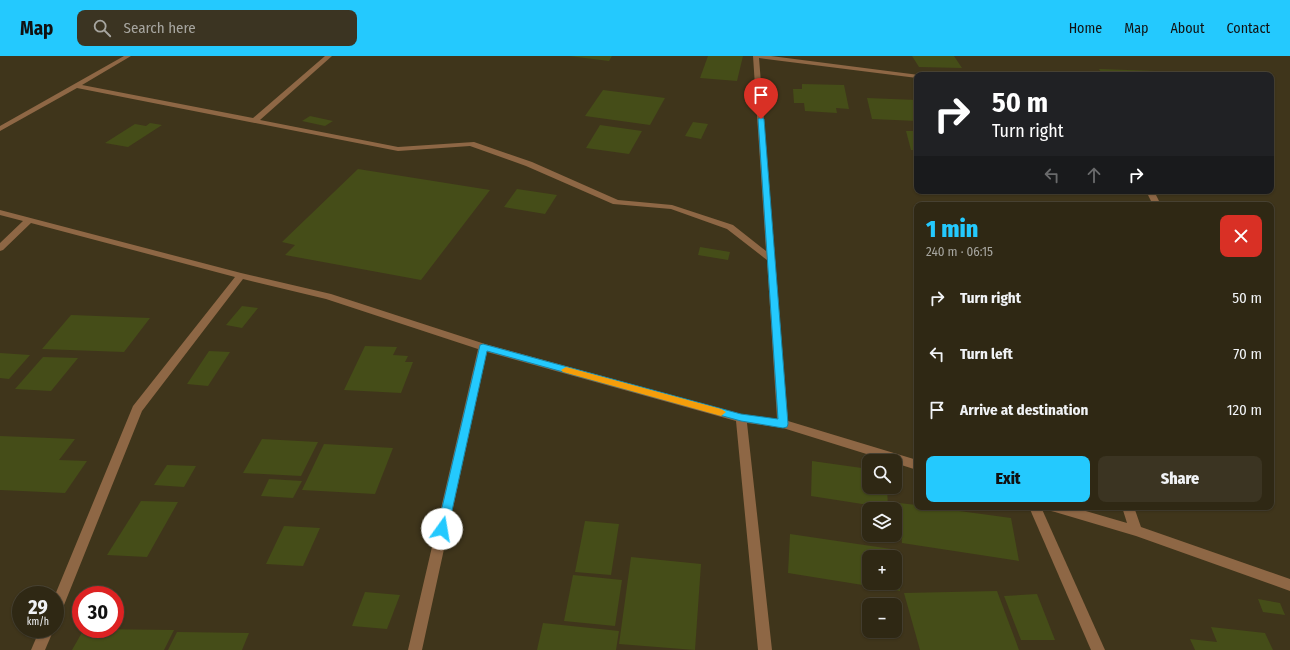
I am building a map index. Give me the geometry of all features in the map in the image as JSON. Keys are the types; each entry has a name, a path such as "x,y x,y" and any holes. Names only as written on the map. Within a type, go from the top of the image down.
{"street":[{"path":"0,129 128,56"},
{"path":"254,121 329,56"},
{"path":"783,424 756,56 914,76"},
{"path":"76,86 398,149 471,144 529,164 616,202 672,207 730,227 771,259"},
{"path":"0,212 241,276 328,296 483,347 741,418 783,424 914,464"},
{"path":"0,248 30,219"},
{"path":"64,588 138,409 241,276"},
{"path":"415,650 483,347"},
{"path":"741,418 765,650"},
{"path":"1036,510 1098,650"},
{"path":"1065,510 1136,532 1290,585"},
{"path":"1129,510 1136,532"},
{"path":"38,650 43,638"}],"building":[{"path":"569,56 612,56 609,61"},
{"path":"708,56 743,56 737,81 700,78"},
{"path":"912,56 954,56 962,68 919,67"},
{"path":"1099,69 1157,72 1101,72"},
{"path":"802,84 844,85 849,109 836,108 837,113 805,111 804,103 794,103 793,89 802,89"},
{"path":"603,90 665,98 650,125 585,116"},
{"path":"867,98 914,100 914,121 872,119"},
{"path":"310,116 333,121 325,126 302,121"},
{"path":"693,122 708,124 701,139 685,136"},
{"path":"150,123 162,125 128,147 105,143 135,124 146,126"},
{"path":"600,125 642,131 629,154 586,148"},
{"path":"906,131 914,131 914,150 911,150"},
{"path":"358,169 490,190 421,280 285,255 295,245 282,242"},
{"path":"517,189 557,195 545,214 504,207"},
{"path":"700,247 730,252 728,260 698,255"},
{"path":"242,306 258,308 242,328 226,325"},
{"path":"71,315 150,318 124,352 42,349"},
{"path":"365,346 397,347 393,355 408,356 405,362 413,362 401,393 344,390"},
{"path":"209,351 230,352 208,386 187,384"},
{"path":"0,353 30,355 9,379 0,378"},
{"path":"43,357 78,358 51,391 15,389"},
{"path":"0,436 75,439 59,460 87,461 65,493 0,490"},
{"path":"262,439 318,442 301,476 243,473"},
{"path":"324,444 393,448 375,494 302,490"},
{"path":"812,461 862,468 862,494 887,494 888,502 862,502 862,504 811,496"},
{"path":"167,465 196,466 184,487 154,485"},
{"path":"269,479 302,481 293,498 261,496"},
{"path":"141,501 178,502 147,557 107,555"},
{"path":"902,503 914,505 914,510 952,510 1011,518 1019,561 902,543"},
{"path":"585,521 619,524 611,575 575,572"},
{"path":"284,526 320,528 303,566 266,564"},
{"path":"790,534 898,550 862,550 862,585 788,573"},
{"path":"631,557 701,564 695,650 619,644"},
{"path":"573,575 622,580 615,626 564,621"},
{"path":"997,591 1019,650 920,650 904,593"},
{"path":"365,592 400,595 387,629 352,626"},
{"path":"1037,594 1055,640 1021,640 1004,596"},
{"path":"1258,599 1280,603 1285,615 1263,612"},
{"path":"543,623 619,631 616,650 537,650"},
{"path":"1211,627 1265,633 1273,650 1195,650 1190,639 1217,642"},
{"path":"124,629 174,630 164,650 72,650 79,638 124,638"},
{"path":"177,632 249,633 242,650 168,650"}],"slow traffic":[{"path":"566,370 721,412"}],"route":[{"path":"442,529 483,347 741,418 783,424 761,119"}]}
